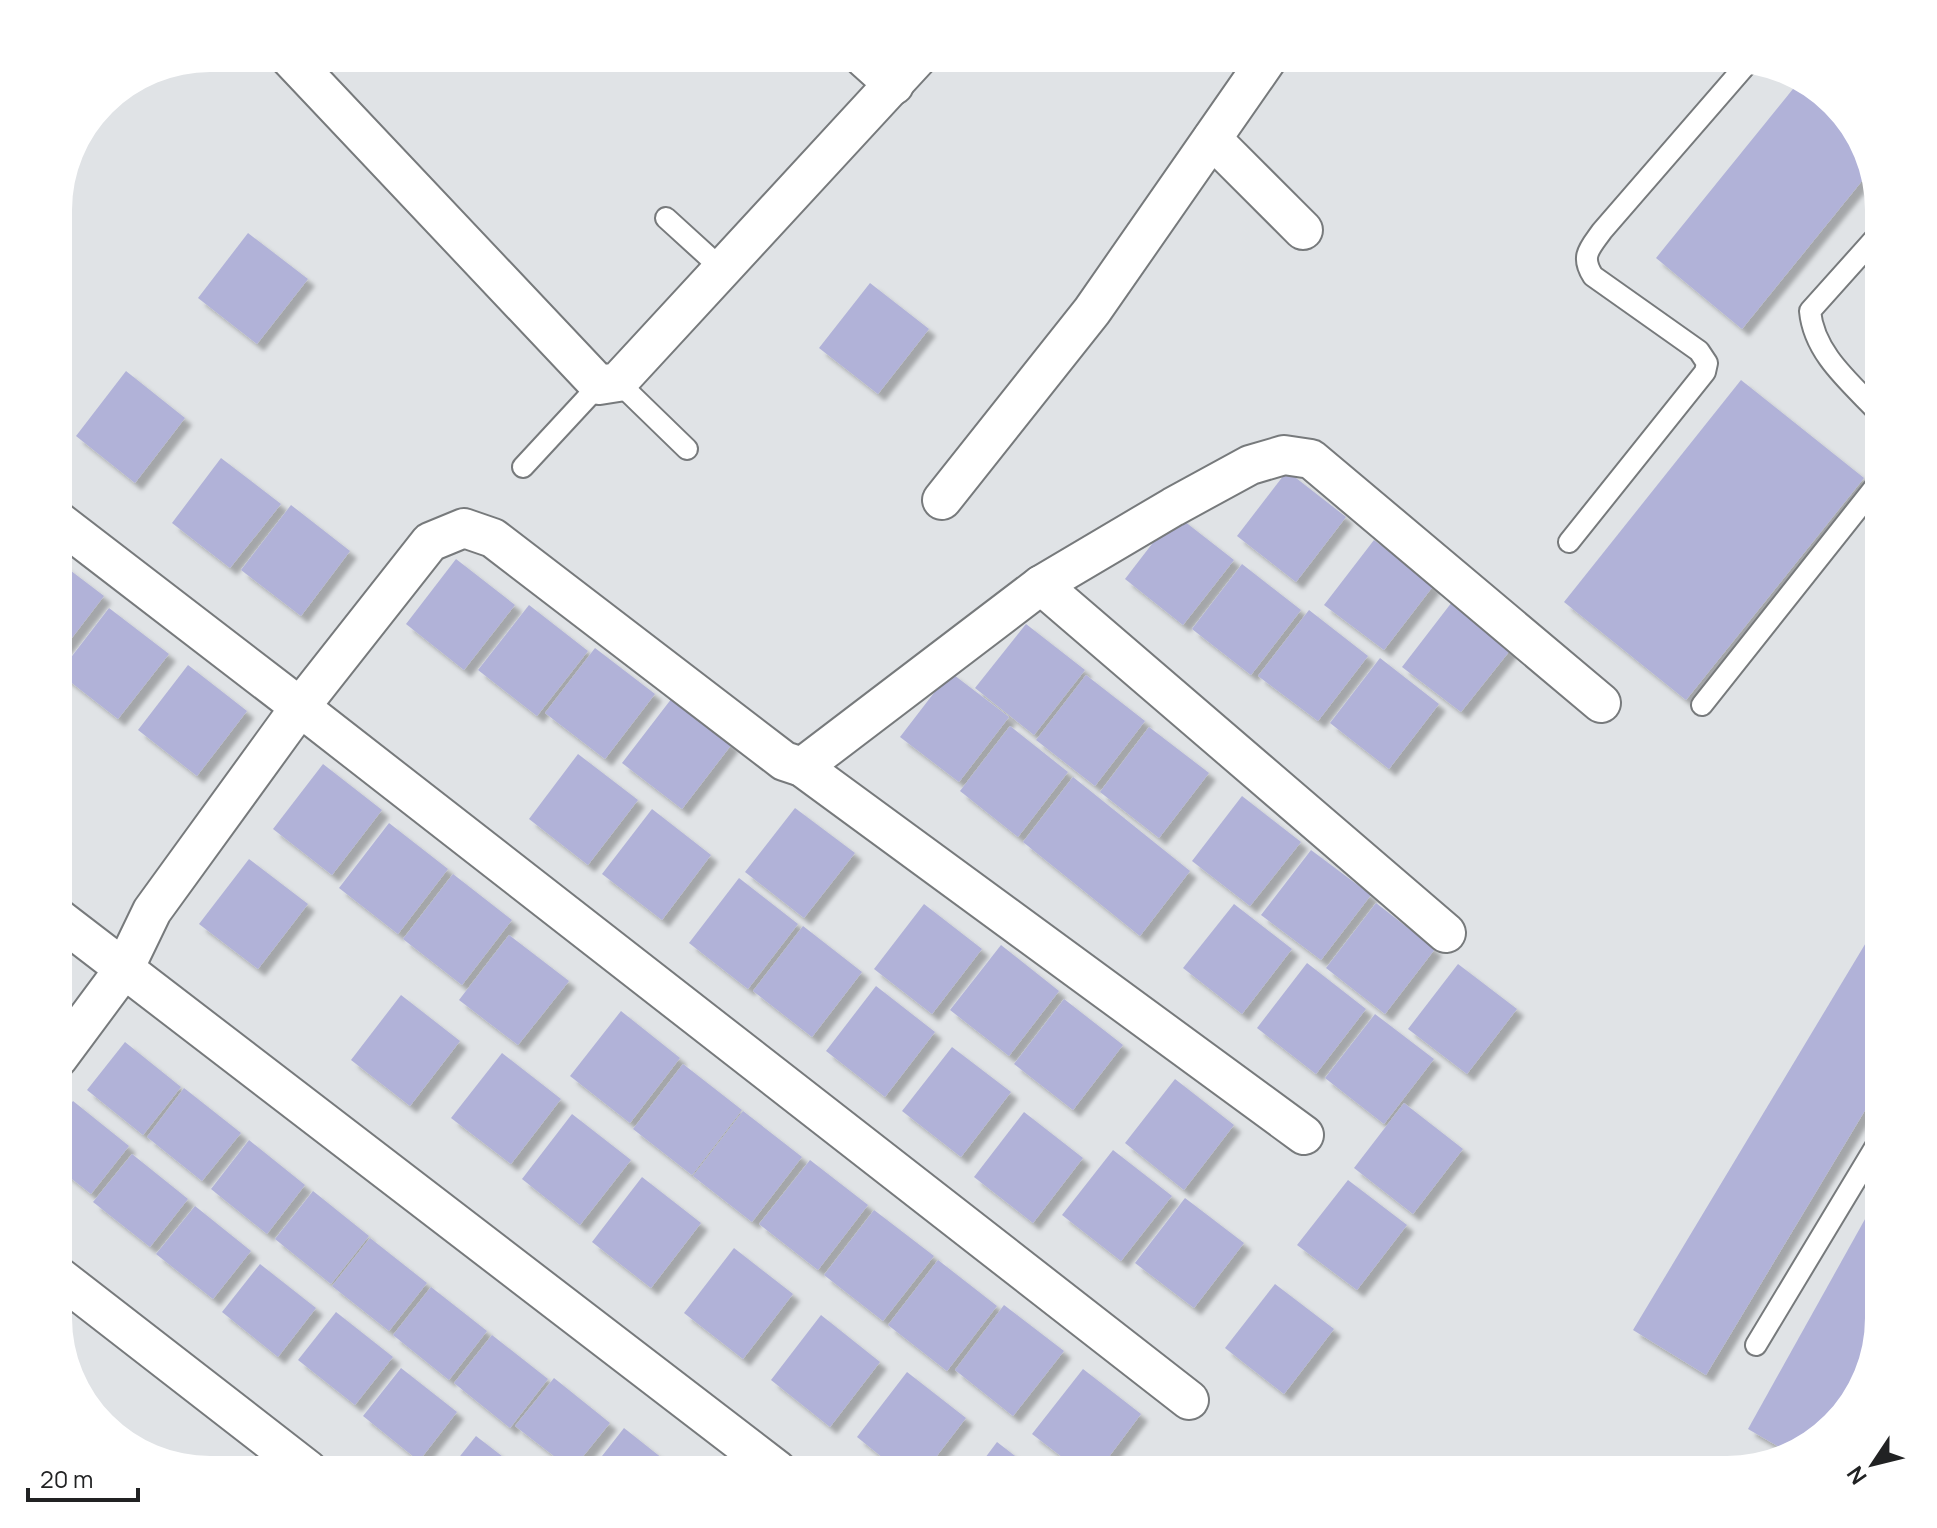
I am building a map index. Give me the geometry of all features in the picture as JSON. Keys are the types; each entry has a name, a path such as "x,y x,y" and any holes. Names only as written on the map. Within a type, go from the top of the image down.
{"street":[{"path":"304,72 609,383 722,269 905,72"},
{"path":"942,500 1092,311 1258,72"},
{"path":"1212,139 1303,230"},
{"path":"802,767 1041,585 1250,465 1284,455 1311,459 1601,703"},
{"path":"72,1039 124,969 152,911 300,707 430,542 464,528 493,538 784,761 802,767 1304,1135"},
{"path":"72,532 1189,1400"},
{"path":"1041,585 1446,933"},
{"path":"72,929 759,1456"},
{"path":"72,1287 290,1456"}],"lane":[{"path":"1569,542 1705,372 1707,363 1699,351 1593,276 1586,265 1588,251 1739,73"},
{"path":"666,218 722,269"},
{"path":"1865,250 1810,311 1812,328 1824,352 1865,397"},
{"path":"523,467 609,383 687,449"},
{"path":"1702,705 1865,500"},
{"path":"1756,1345 1865,1164"}],"building":[{"path":"1793,90 1818,106 1842,134 1862,181 1742,329 1656,258"},
{"path":"248,233 308,279 257,344 198,298"},
{"path":"870,283 929,329 878,394 819,348"},
{"path":"126,371 185,418 135,483 76,436"},
{"path":"1741,380 1864,478 1686,700 1564,602"},
{"path":"221,458 281,504 230,568 172,523"},
{"path":"1287,471 1346,517 1296,582 1237,536"},
{"path":"291,505 350,551 301,616 241,570"},
{"path":"1175,514 1234,560 1183,625 1125,579"},
{"path":"1374,540 1434,585 1384,650 1324,605"},
{"path":"456,559 515,605 464,670 406,624"},
{"path":"1242,564 1301,610 1251,675 1192,629"},
{"path":"72,572 104,596 72,638"},
{"path":"1452,602 1512,648 1461,712 1402,667"},
{"path":"529,605 588,651 537,716 478,670"},
{"path":"109,608 169,654 118,719 72,683 72,656"},
{"path":"1309,610 1368,656 1318,721 1258,676"},
{"path":"1026,624 1085,670 1034,735 975,688"},
{"path":"595,648 655,694 605,759 545,713"},
{"path":"1380,658 1439,704 1389,769 1330,723"},
{"path":"188,665 247,711 197,776 138,730"},
{"path":"950,672 1009,717 959,782 900,737"},
{"path":"1086,675 1145,721 1095,786 1036,740"},
{"path":"672,698 732,744 682,809 622,763"},
{"path":"1010,726 1068,772 1018,837 960,791"},
{"path":"1149,727 1209,773 1159,838 1100,792"},
{"path":"578,754 638,800 588,865 529,819"},
{"path":"323,764 382,810 332,875 273,829"},
{"path":"1073,777 1190,871 1140,936 1023,842"},
{"path":"1242,796 1301,842 1250,906 1192,861"},
{"path":"795,808 855,853 804,918 745,872"},
{"path":"652,809 711,855 662,920 602,874"},
{"path":"389,823 448,869 398,934 339,888"},
{"path":"1311,850 1371,895 1321,960 1261,915"},
{"path":"249,859 308,904 258,969 199,924"},
{"path":"453,874 512,920 462,985 403,939"},
{"path":"739,878 798,924 748,989 689,943"},
{"path":"1376,903 1435,949 1385,1014 1326,968"},
{"path":"924,904 982,949 932,1014 874,969"},
{"path":"1234,904 1292,949 1242,1014 1183,968"},
{"path":"803,926 862,972 812,1037 753,991"},
{"path":"509,935 569,981 518,1045 459,1000"},
{"path":"1865,944 1865,1110 1706,1375 1633,1330"},
{"path":"1001,945 1059,991 1009,1056 950,1010"},
{"path":"1307,963 1366,1009 1316,1074 1257,1028"},
{"path":"1458,964 1517,1009 1467,1074 1408,1029"},
{"path":"876,986 935,1032 885,1097 826,1051"},
{"path":"401,995 460,1041 410,1106 351,1060"},
{"path":"1064,999 1123,1045 1073,1110 1014,1064"},
{"path":"621,1011 680,1058 630,1123 570,1076"},
{"path":"1375,1014 1434,1059 1384,1124 1325,1078"},
{"path":"125,1042 181,1087 143,1135 87,1090"},
{"path":"952,1047 1011,1092 961,1157 902,1111"},
{"path":"502,1053 561,1099 511,1164 451,1118"},
{"path":"683,1064 742,1110 692,1175 633,1129"},
{"path":"1175,1079 1234,1125 1184,1190 1125,1143"},
{"path":"184,1088 241,1133 202,1181 147,1137"},
{"path":"72,1102 129,1146 91,1194 72,1179"},
{"path":"1404,1103 1463,1149 1413,1214 1354,1168"},
{"path":"743,1111 802,1157 752,1222 693,1176"},
{"path":"1024,1112 1083,1158 1033,1223 974,1177"},
{"path":"572,1114 631,1160 580,1225 522,1179"},
{"path":"249,1140 305,1185 267,1234 211,1189"},
{"path":"1113,1150 1172,1196 1121,1261 1062,1215"},
{"path":"132,1154 188,1199 150,1247 93,1202"},
{"path":"810,1160 868,1205 818,1270 759,1224"},
{"path":"642,1177 701,1223 651,1288 592,1242"},
{"path":"1348,1180 1407,1225 1357,1290 1297,1245"},
{"path":"313,1191 369,1236 331,1284 275,1239"},
{"path":"1185,1198 1244,1243 1194,1308 1135,1263"},
{"path":"195,1206 251,1251 213,1299 156,1254"},
{"path":"874,1210 934,1256 883,1321 824,1275"},
{"path":"1865,1219 1865,1318 1862,1345 1854,1371 1842,1394 1818,1422 1777,1446 1748,1429"},
{"path":"370,1238 427,1283 389,1331 332,1286"},
{"path":"734,1248 793,1294 743,1359 684,1313"},
{"path":"938,1260 997,1306 947,1371 888,1325"},
{"path":"260,1264 316,1308 278,1357 222,1312"},
{"path":"1275,1284 1334,1329 1284,1394 1225,1348"},
{"path":"431,1287 487,1331 449,1380 393,1335"},
{"path":"1004,1305 1064,1351 1013,1416 955,1370"},
{"path":"336,1312 393,1357 355,1405 298,1360"},
{"path":"821,1315 880,1362 830,1427 771,1380"},
{"path":"492,1335 548,1379 510,1428 454,1383"},
{"path":"401,1368 457,1412 423,1456 413,1456 363,1416"},
{"path":"1083,1369 1141,1414 1110,1456 1061,1456 1032,1434"},
{"path":"907,1372 966,1418 937,1456 881,1456 857,1437"},
{"path":"554,1378 610,1423 583,1456 554,1456 515,1426"},
{"path":"624,1428 659,1456 602,1456"},
{"path":"476,1436 502,1456 460,1456"},
{"path":"997,1442 1015,1456 986,1456"}]}
